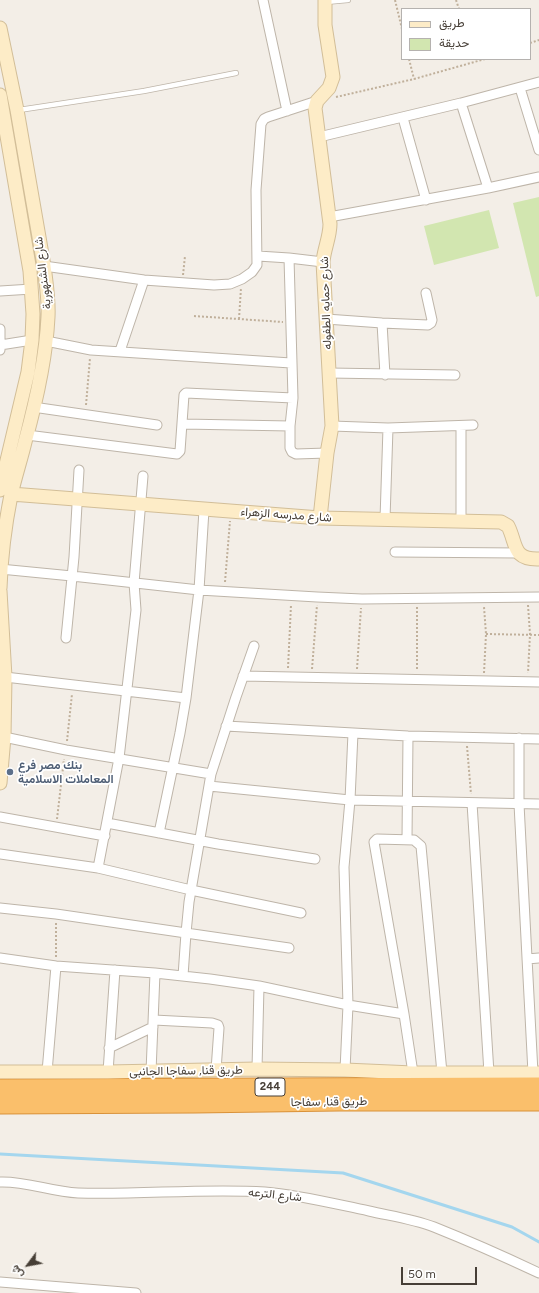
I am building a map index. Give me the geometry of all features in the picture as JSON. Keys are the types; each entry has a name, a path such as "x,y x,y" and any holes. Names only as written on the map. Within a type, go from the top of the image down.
{"highway":[{"name":"طريق قنا, سفاجا","path":"0,1088 537,1077"},
{"path":"0,1095 21,1095 31,1098 39,1104"},
{"name":"طريق قنا, سفاجا","path":"0,1105 539,1102"}],"street":[{"path":"262,0 288,111"},
{"path":"44,266 144,280 214,285 230,284 242,279 252,272 257,265 258,256 256,190 261,124 264,119 268,117 317,102 329,88 333,77 325,25 325,1"},
{"name":"شارع الشنهورية","path":"0,28 17,110 44,266 48,316 46,341 27,435 3,486"},
{"path":"319,137 403,118 539,82"},
{"path":"520,88 539,150"},
{"name":"شارع الشنهورية","path":"0,95 30,271 33,314 32,340 28,372 3,486 0,588"},
{"name":"شارع حمايه الطفوله","path":"317,102 315,114 330,231 323,254 323,262 332,426 327,453 320,518"},
{"path":"461,103 488,188"},
{"path":"403,118 426,200"},
{"path":"329,217 426,200 539,177"},
{"path":"258,256 323,262"},
{"path":"289,258 293,398 290,426 290,448 292,452 296,454 327,453"},
{"path":"120,351 144,280"},
{"path":"0,291 32,289"},
{"path":"326,319 428,325 432,320 426,294"},
{"path":"382,323 385,374"},
{"path":"0,329 0,347 32,340"},
{"path":"46,341 91,350 291,364"},
{"path":"329,373 455,375"},
{"path":"27,435 177,454 180,451 184,395 186,393 293,398"},
{"path":"33,406 158,425"},
{"path":"183,424 290,426"},
{"path":"332,426 388,428 473,425"},
{"path":"461,426 461,521"},
{"path":"385,520 388,428"},
{"path":"66,638 78,499 79,470"},
{"path":"98,868 120,758 136,610 134,583 144,476"},
{"name":"شارع مدرسه الزهراء","path":"3,486 78,499 231,512 320,518 505,523 510,530 518,553"},
{"path":"159,833 186,698 200,590 204,510"},
{"path":"395,552 518,553 525,557 539,559"},
{"path":"0,569 200,590 317,597 362,599 539,597"},
{"path":"0,591 5,677 4,737 0,783"},
{"path":"183,976 191,890 201,841 211,774 254,646"},
{"path":"243,676 539,682"},
{"path":"5,677 186,698"},
{"path":"226,726 353,734 539,739"},
{"path":"345,1070 348,1005 344,867 350,800 353,734"},
{"path":"407,839 408,736"},
{"path":"4,737 66,750 172,766 211,774"},
{"path":"519,738 519,804 527,959 537,1077"},
{"path":"209,786 350,800 539,804"},
{"path":"472,803 489,1073"},
{"path":"0,817 105,836"},
{"path":"107,823 201,841 315,859"},
{"path":"412,1073 404,1014 374,842 377,839 414,840 421,846 442,1073"},
{"path":"0,854 98,868 191,890 301,913"},
{"path":"0,908 56,914 289,948"},
{"path":"0,958 56,966 155,973 259,986 348,1005 404,1014"},
{"path":"527,959 539,958"},
{"path":"47,1072 56,966"},
{"path":"108,1072 114,970"},
{"path":"151,1072 155,973"},
{"path":"257,1069 259,986"},
{"path":"109,1048 153,1024 212,1023 218,1025 219,1028 216,1070"},
{"name":"طريق قنا, سفاجا الجانبى","path":"0,1072 151,1072 257,1069 345,1070 412,1073 489,1073 537,1077"},
{"name":"شارع الترعه","path":"0,1182 28,1184 76,1193 228,1191 266,1192 303,1197 414,1221 433,1227 539,1273"},
{"path":"0,1282 136,1293"}],"lane":[{"path":"325,1 348,0"},
{"path":"17,110 144,91 236,73"}],"path":[{"path":"395,0 401,25"},
{"path":"410,60 414,79"},
{"path":"317,102 414,79 482,60"},
{"path":"183,282 184,256"},
{"path":"239,319 242,279"},
{"path":"194,316 291,323"},
{"path":"85,414 91,350"},
{"path":"224,591 231,512"},
{"path":"287,678 291,595"},
{"path":"312,678 317,597"},
{"path":"483,597 486,634 483,682"},
{"path":"527,597 530,634 528,682"},
{"path":"417,598 417,680"},
{"path":"356,678 362,599"},
{"path":"486,634 539,635"},
{"path":"466,737 472,803"},
{"path":"56,914 56,966"}],"green space":[{"path":"539,197 539,296 536,297 513,203"},
{"path":"489,210 499,248 434,265 424,226"}],"waterway":[{"path":"0,1154 343,1173 512,1227 539,1242"}],"place":[{"name":"بنك مصر فرع المعاملات الاسلامية","path":"10,772"}]}
